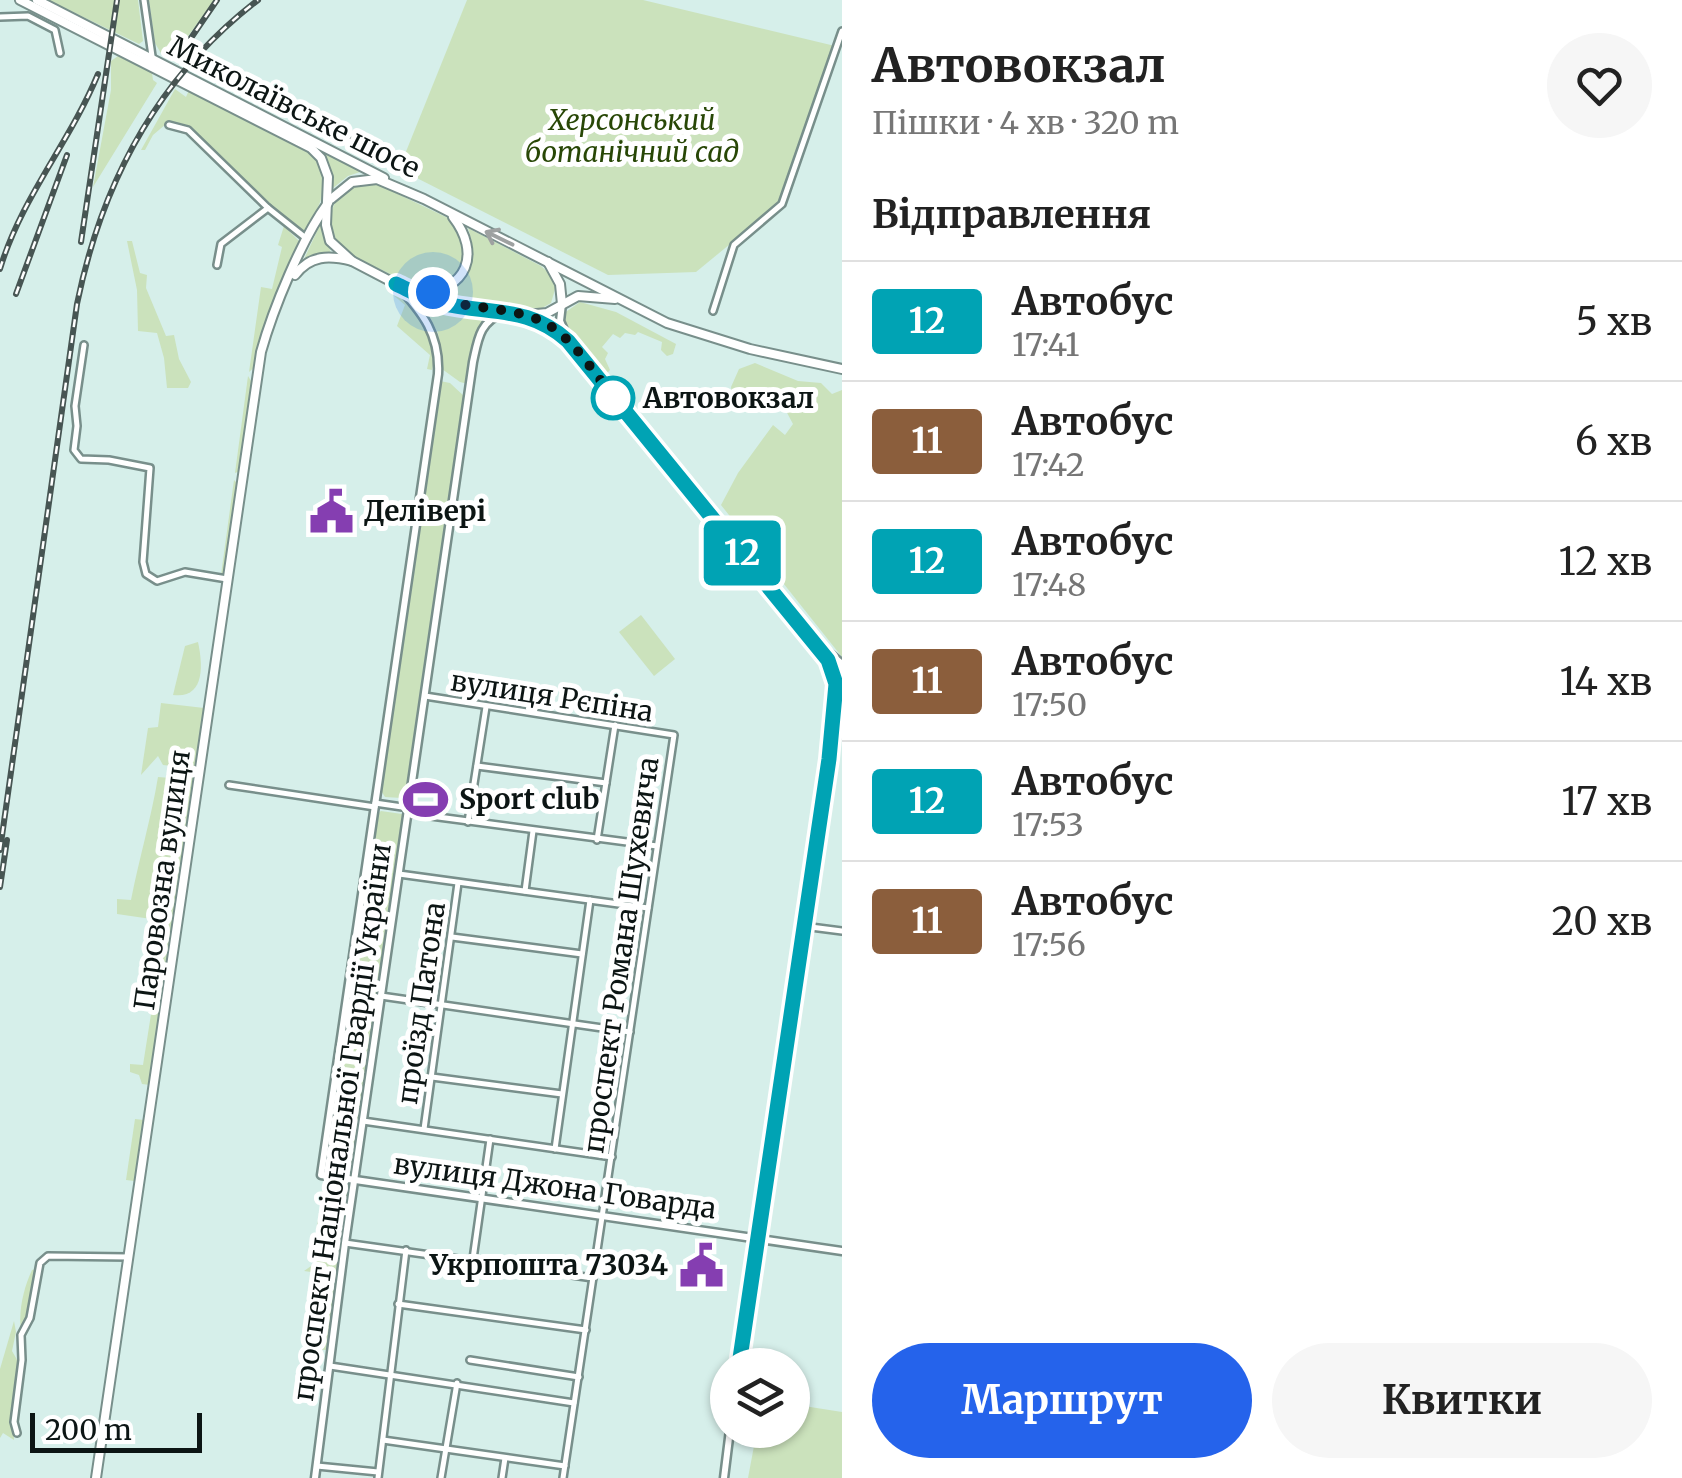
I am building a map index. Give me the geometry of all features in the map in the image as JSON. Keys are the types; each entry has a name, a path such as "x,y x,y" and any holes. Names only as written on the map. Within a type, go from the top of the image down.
{"main road":[{"name":"Миколаївське шосе","path":"20,0 311,148 327,171 328,203"},
{"name":"Миколаївське шосе","path":"37,0 424,199"},
{"path":"615,299 585,295 547,313 526,315 442,304 352,261 330,242 326,225 328,203 345,186 368,178 424,199 600,287 615,299 682,329 842,369"},
{"name":"Паровозна вулиця","path":"96,1478 261,352 284,291 328,203"},
{"path":"414,293 447,287 464,269 468,244 450,214"},
{"name":"Паровозна вулиця","path":"284,291 310,261 329,257 352,261"},
{"path":"548,262 560,284 562,304"}],"street":[{"path":"144,0 154,59"},
{"path":"0,17 28,16 56,30 60,53"},
{"path":"713,312 734,245 782,204 842,31"},
{"path":"218,72 372,154"},
{"path":"169,124 185,127 268,208 308,239"},
{"path":"217,265 221,244 268,208"},
{"name":"проспект Національної Гвардії України","path":"322,1175 439,356 436,337 425,316 396,284"},
{"path":"562,304 560,320 568,341"},
{"name":"проспект Національної Гвардії України","path":"314,1478 476,349 482,328 493,317 506,312"},
{"path":"526,315 545,322 568,341 817,643 839,684 741,1348"},
{"path":"84,346 75,406 74,450 81,459 150,468 142,562 146,574 157,581 185,572 230,579"},
{"path":"817,643 842,664"},
{"name":"вулиця Рєпіна","path":"425,696 674,735"},
{"path":"468,822 486,706"},
{"path":"829,759 842,714"},
{"path":"597,840 616,726"},
{"name":"проспект Романа Шухевича","path":"563,1478 674,735"},
{"path":"477,766 606,783"},
{"path":"229,785 657,846"},
{"path":"525,892 533,831"},
{"path":"400,874 648,908"},
{"name":"проїзд Патона","path":"424,1130 458,883"},
{"path":"555,1149 590,900"},
{"path":"803,926 842,931"},
{"path":"452,937 582,954"},
{"path":"382,996 630,1032"},
{"path":"432,1077 562,1094"},
{"path":"363,1120 612,1158"},
{"path":"473,1259 490,1139"},
{"name":"вулиця Джона Говарда","path":"322,1175 842,1251"},
{"path":"345,1243 593,1278"},
{"path":"316,1466 378,1475 406,1250"},
{"path":"17,1432 14,1422 22,1360 21,1335 30,1318 40,1263 48,1256 128,1257"},
{"path":"398,1304 586,1330"},
{"path":"470,1360 579,1376"},
{"path":"330,1366 574,1403"},
{"path":"441,1478 457,1383"},
{"path":"383,1440 564,1466"},
{"path":"724,1478 728,1448"},
{"path":"502,1478 505,1458"}],"green space":[{"path":"48,0 138,0 143,41 139,44"},
{"path":"149,0 214,0 174,56 162,55 155,43"},
{"name":"Херсонський ботанічний сад","path":"467,0 643,0 835,46 780,203 696,272 608,275 399,169"},
{"path":"118,56 152,73 157,83 93,187 111,90 111,61"},
{"path":"175,89 186,97 189,90 263,124 315,158 322,169 324,187 303,234 274,211 187,125 166,124 141,150"},
{"path":"320,149 363,171 348,176 333,188 330,167"},
{"path":"373,182 454,223 467,251 452,279 433,288 409,283 342,247 331,223 333,206 350,187"},
{"path":"321,223 331,253 305,260 304,259"},
{"path":"284,226 299,241 300,249 261,336 256,366 249,372 261,287 272,289"},
{"path":"468,228 551,275 556,286 551,303 535,312 435,296 456,284 468,270 472,251"},
{"path":"127,241 132,241 140,273 147,275 146,288 166,336 174,335 179,359 191,382 188,388 167,388 157,333 138,331 137,290"},
{"path":"386,289 406,301 423,322 433,347 432,370 427,369 430,355 397,326 405,305"},
{"path":"420,302 487,316 477,331 468,384 442,369 438,333"},
{"path":"580,302 616,312 676,344 673,354 667,356 661,350 662,342 638,332 625,333 620,338 613,334 602,347 608,353 607,373 625,395 632,390 635,393 630,399 617,397 566,333 563,314"},
{"path":"755,363 798,381 821,383 832,394 842,390 842,657 721,505 738,473 773,425 785,435 793,424 785,409 761,390 737,396 732,393 739,369"},
{"path":"248,376 253,384 240,471 235,473"},
{"path":"440,381 450,383 466,398 408,792 402,798 385,797 380,789"},
{"path":"234,480 239,485 226,573 221,575"},
{"path":"641,615 675,659 654,676 619,632"},
{"path":"198,642 201,670 196,686 191,692 173,695 185,646"},
{"path":"161,703 204,708 163,1003 153,1001 165,921 117,914 117,899 131,900 158,777 171,778 174,772 158,756 141,775 148,728 158,727"},
{"path":"381,811 402,814 404,819 353,1170 344,1175 331,1171 327,1165 376,815"},
{"path":"152,1008 162,1009 150,1085 142,1084 139,1075 130,1072 130,1064 143,1065"},
{"path":"135,1119 144,1120 134,1181 126,1180"},
{"path":"327,1184 340,1185 348,1193 337,1277 331,1281 325,1279 325,1274 304,1271 314,1264 314,1244"},
{"path":"36,1269 28,1316 21,1330 24,1291 32,1270"},
{"path":"325,1287 335,1291 326,1350 316,1349"},
{"path":"14,1321 12,1351 20,1365 13,1406 14,1440 3,1433 0,1438 0,1369"},
{"path":"810,1407 842,1412 842,1478 748,1478 754,1448 810,1448"}],"railway":[{"path":"81,242 117,0"},
{"path":"178,57 217,0"},
{"path":"0,850 77,304 88,259 119,174 163,98 191,63 258,0"},
{"path":"0,269 20,218 98,74"},
{"path":"16,294 67,155"},
{"path":"0,887 7,840"}],"bus line":[{"name":"12","path":"396,284 442,304 526,315 545,322 568,341 817,643 833,669 836,684 829,759 741,1348"}],"place":[{"name":"Автовокзал","path":"613,398"},
{"name":"Делівері","path":"331,511"},
{"name":"Sport club","path":"426,799"},
{"name":"Укрпошта 73034","path":"701,1265"}],"route":[{"path":"433,292 414,293 442,304 526,315 545,322 568,341 619,405 613,398"}]}
